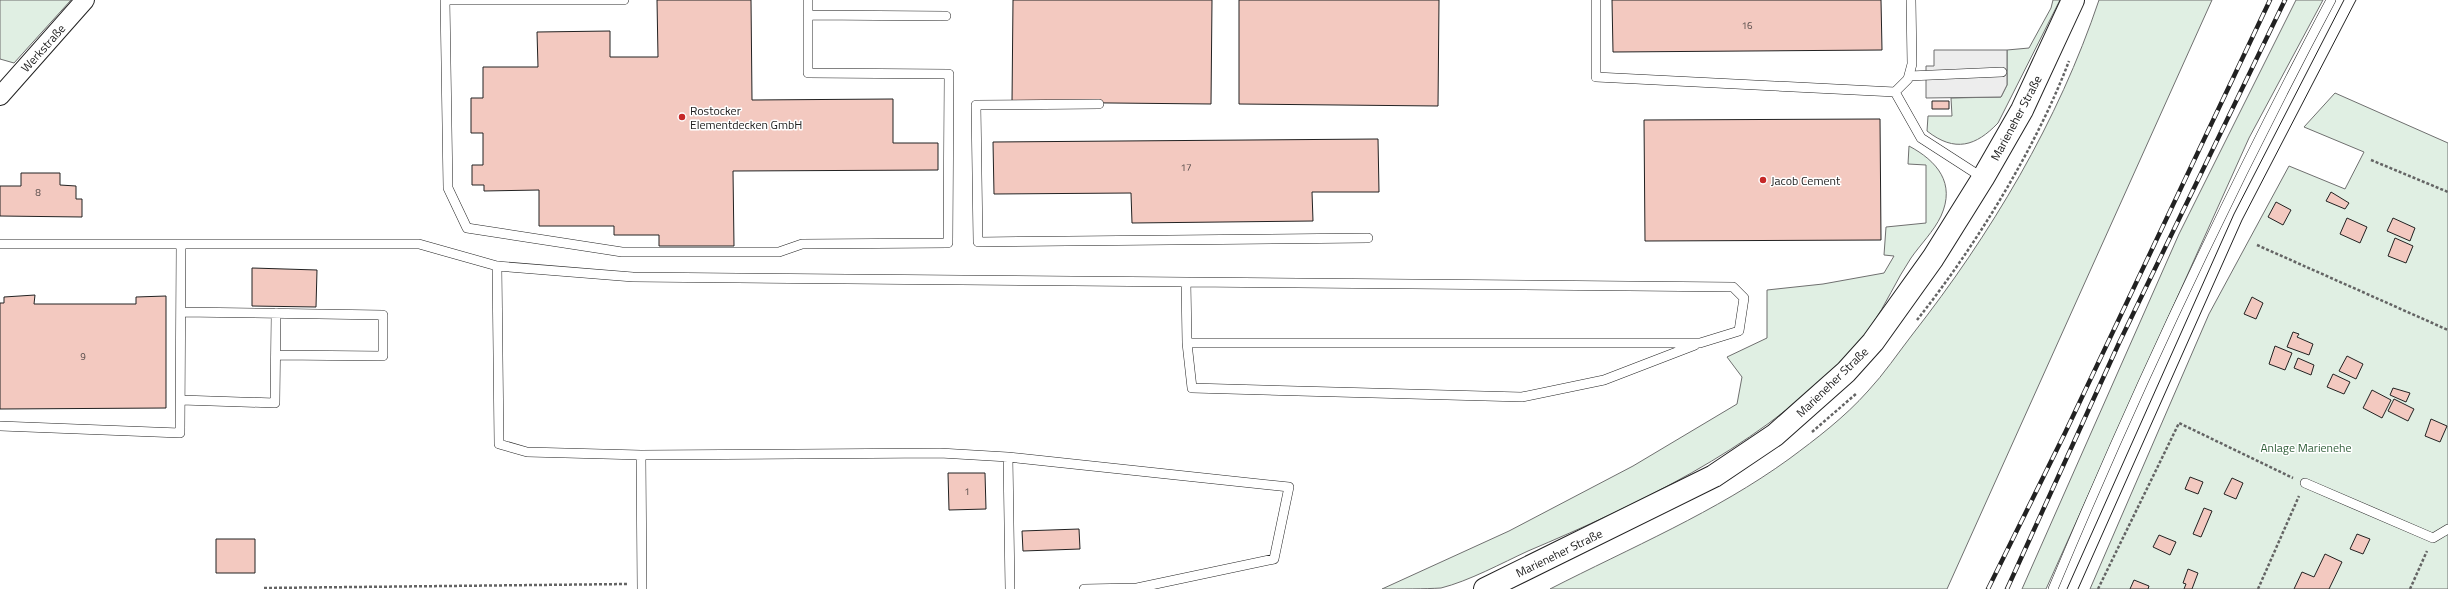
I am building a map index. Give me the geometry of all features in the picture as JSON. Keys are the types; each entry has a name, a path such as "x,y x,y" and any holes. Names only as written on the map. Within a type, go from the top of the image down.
{"street":[{"name":"Werkstraße","path":"2,91 85,0"},
{"name":"Marieneher Straße","path":"1485,589 1714,476 1781,430 1846,372 1873,342 1933,258 1983,178 2022,110 2073,0"}],"lane":[{"path":"624,0 445,0 448,188 467,228 622,252 779,252 802,244 948,243 950,74 808,73 808,0"},
{"path":"1596,0 1596,77 1895,92"},
{"path":"1895,92 1909,76 1912,64 1911,0"},
{"path":"2053,589 2180,300 2259,136 2331,0"},
{"path":"808,15 946,16"},
{"path":"1909,76 2002,72"},
{"path":"1895,92 1921,138 1983,178"},
{"path":"1099,104 976,105 978,242 1368,238"},
{"path":"0,244 419,244 497,266 633,278 1186,282 1733,287 1744,298 1739,330 1700,343 1604,380 1522,397 1192,388 1187,342 1186,282"},
{"path":"0,426 180,433 182,400 181,244"},
{"path":"497,266 498,444 527,452 641,455 940,453 1008,457 1289,487 1274,559 1137,588 1084,589"},
{"path":"181,312 383,315 383,356 276,355"},
{"path":"182,400 275,403 276,313"},
{"path":"1187,342 1700,343"},
{"path":"641,455 642,586"},
{"path":"1008,457 1010,589"},
{"path":"2305,483 2433,538 2448,529"}],"path":[{"path":"2371,160 2448,192"},
{"path":"2257,245 2448,330"},
{"path":"2098,589 2179,424 2305,483 2258,589"},
{"path":"2410,589 2433,538"},
{"path":"264,588 642,586"}],"green space":[{"path":"0,0 71,0 14,63 0,59"},
{"path":"2053,0 2060,0 1998,123 1982,137 1965,144 1947,142 1937,138 1927,131 1928,116 1952,116 1951,98 2001,97 2007,85 2007,50 2029,48 2051,8"},
{"path":"2099,0 2212,0 1947,589 1550,589 1702,513 1732,496 1789,459 1830,427 1859,401 1885,371 1941,297 1995,217 2043,133 2064,90"},
{"path":"2296,0 2323,0 2249,138 2046,589 2022,589 2179,234"},
{"name":"Anlage Marienehe","path":"2335,93 2448,143 2448,589 2090,589 2209,314 2289,166 2345,189 2364,152 2304,127"},
{"path":"1909,146 1928,159 1941,174 1945,183 1946,193 1945,204 1941,216 1935,227 1906,266 1881,310 1867,331 1842,360 1804,396 1768,424 1692,473 1570,533 1452,585 1441,588 1382,589 1509,531 1633,466 1737,404 1742,377 1727,357 1767,338 1767,290 1823,284 1884,273 1894,256 1884,255 1886,227 1926,223 1926,165 1908,164"}],"shaded area":[{"path":"1934,50 2007,50 2007,85 2001,97 1926,98 1926,66 1934,66"}],"building":[{"name":"Rostocker Elementdecken GmbH","path":"657,0 751,0 752,100 893,99 893,143 938,143 938,170 733,171 734,246 659,246 659,235 614,235 614,226 539,226 539,190 484,191 484,185 472,185 472,165 483,165 483,133 471,133 471,98 483,98 483,67 538,67 537,32 610,31 610,57 658,57"},
{"path":"1013,0 1212,0 1211,104 1012,102"},
{"path":"1239,0 1439,0 1438,106 1239,104"},
{"path":"1612,0 1881,0 1882,50 1613,52"},
{"path":"1932,101 1949,101 1949,109 1932,109"},
{"name":"Jacob Cement","path":"1880,119 1881,240 1645,241 1644,120"},
{"path":"1378,139 1379,192 1312,192 1313,221 1132,223 1131,193 994,194 993,142"},
{"path":"21,173 60,173 60,185 76,186 76,199 82,199 82,217 0,216 0,186 21,186"},
{"path":"2331,192 2349,203 2345,209 2326,201"},
{"path":"2276,202 2291,210 2283,225 2268,217"},
{"path":"2347,218 2367,227 2360,243 2340,234"},
{"path":"2393,218 2415,228 2410,241 2387,231"},
{"path":"2395,238 2413,246 2406,263 2388,256"},
{"path":"252,268 317,270 316,307 252,306"},
{"path":"35,295 34,304 136,304 136,297 166,296 166,408 0,409 0,303 4,303 4,297"},
{"path":"2252,297 2263,303 2256,319 2244,314"},
{"path":"2293,332 2299,334 2297,337 2313,344 2309,355 2287,347"},
{"path":"2275,346 2292,353 2285,370 2269,364"},
{"path":"2347,356 2363,364 2356,379 2339,371"},
{"path":"2298,358 2314,365 2311,375 2294,368"},
{"path":"2333,374 2350,382 2344,394 2327,387"},
{"path":"2393,388 2410,393 2406,402 2390,395"},
{"path":"2372,390 2391,400 2382,418 2363,408"},
{"path":"2394,399 2414,409 2408,421 2388,411"},
{"path":"2431,419 2447,426 2440,442 2425,436"},
{"path":"948,473 985,473 986,509 949,510"},
{"path":"2190,477 2203,482 2198,494 2185,489"},
{"path":"2232,478 2243,483 2236,499 2224,494"},
{"path":"2204,508 2212,511 2201,537 2193,534"},
{"path":"1079,529 1080,549 1023,551 1022,531"},
{"path":"2357,534 2370,539 2363,554 2350,549"},
{"path":"2159,535 2176,542 2170,555 2153,547"},
{"path":"216,539 255,539 255,573 216,573"},
{"path":"2325,554 2342,562 2329,589 2294,589 2302,572 2314,577"},
{"path":"2188,569 2198,573 2192,589 2184,589 2186,584 2183,583"},
{"path":"2134,580 2149,586 2148,589 2130,589"}],"tram line":[{"path":"2067,589 2234,214 2344,0"},
{"path":"2078,589 2242,220 2356,0"}],"railway":[{"path":"1988,589 2065,433 2270,0"},
{"path":"2007,589 2119,343 2285,0"}],"place":[{"name":"Rostocker Elementdecken GmbH","path":"682,117"},
{"name":"Jacob Cement","path":"1763,180"}]}
